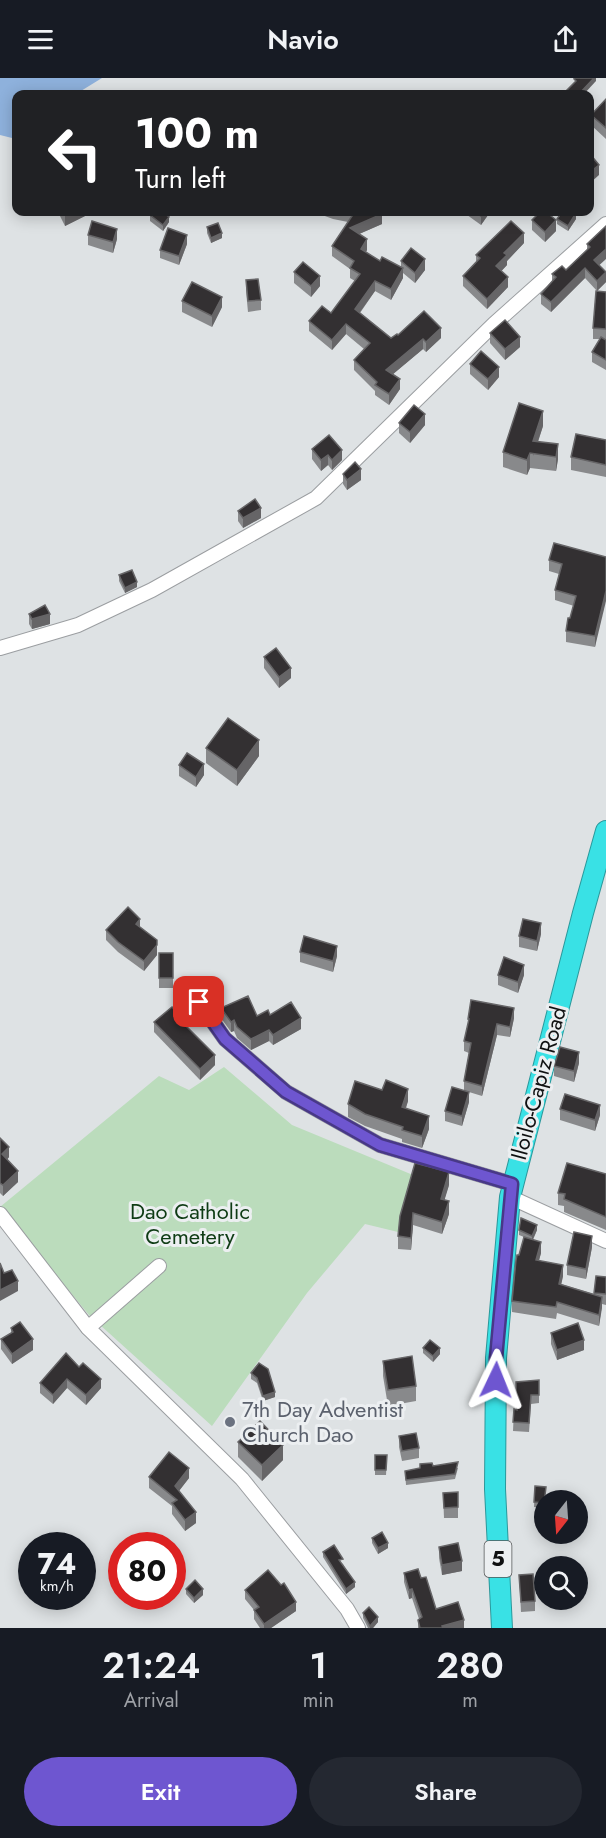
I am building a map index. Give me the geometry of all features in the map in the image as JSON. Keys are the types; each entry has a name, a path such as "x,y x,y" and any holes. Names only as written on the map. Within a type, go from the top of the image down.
{"highway":[{"name":"Iloilo-Capiz Road","path":"502,1628 495,1489 496,1358 511,1191 606,831"}],"street":[{"path":"0,648 78,625 152,590 316,498 494,324 606,224"},
{"path":"199,1002 225,1039 286,1092 380,1145 511,1191 606,1241"},
{"path":"0,1214 88,1328 242,1479 347,1609 358,1628"},
{"path":"88,1328 159,1266"}],"green space":[{"name":"Dao Catholic Cemetery","path":"224,1067 292,1125 413,1175 398,1232 365,1224 307,1293 212,1426 89,1315 0,1207 159,1076 189,1090"}],"water":[{"path":"0,78 102,78 82,90 12,90 12,138 0,135"}],"building":[{"path":"594,78 583,90 567,90 576,81 574,79"},
{"path":"606,99 606,128 594,118 594,112"},
{"path":"594,159 599,165 594,169"},
{"path":"151,216 169,217 163,225"},
{"path":"352,216 377,216 350,228 367,239 361,249 380,261 382,257 403,268 391,289 375,281 355,309 391,338 398,335 424,311 441,328 426,342 423,339 386,370 400,379 389,394 375,385 377,382 354,360 370,343 346,324 332,340 309,321 322,306 331,313 360,274 350,268 354,261 332,246"},
{"path":"536,216 551,216 556,220 545,232 532,220"},
{"path":"559,216 574,216 568,226 557,219"},
{"path":"92,221 117,229 113,242 88,235"},
{"path":"511,221 524,233 504,253 507,255 496,266 508,277 487,299 463,276 480,258 476,255"},
{"path":"218,223 222,233 211,238 207,227"},
{"path":"606,226 606,249 594,260 606,272 597,281 585,268 551,302 541,294 556,277 552,274 562,266 566,270 590,247 587,244"},
{"path":"168,228 187,235 179,256 160,250"},
{"path":"411,248 425,259 415,273 401,261"},
{"path":"303,262 320,276 311,286 294,272"},
{"path":"258,279 261,300 248,301 246,280"},
{"path":"192,282 222,297 212,316 182,301"},
{"path":"596,291 606,292 606,329 593,328"},
{"path":"505,320 520,337 505,349 490,333"},
{"path":"601,337 606,340 606,360 592,352"},
{"path":"481,351 499,367 488,379 470,364"},
{"path":"519,403 543,411 533,441 558,444 556,457 530,453 527,460 503,452"},
{"path":"414,405 425,414 410,432 399,423"},
{"path":"576,434 606,440 606,465 571,457"},
{"path":"329,435 342,450 332,460 328,455 321,460 312,449"},
{"path":"355,462 361,469 347,480 343,474"},
{"path":"255,499 261,508 243,518 238,511"},
{"path":"554,543 606,557 606,591 595,636 566,631 576,596 555,590 562,564 549,560"},
{"path":"132,570 137,582 125,588 119,575"},
{"path":"45,605 50,614 32,619 29,614"},
{"path":"276,648 291,668 279,677 264,657"},
{"path":"228,718 259,740 237,770 206,748"},
{"path":"187,753 204,764 196,777 179,765"},
{"path":"128,907 140,919 136,924 157,940 157,945 144,961 106,930"},
{"path":"523,919 541,923 537,941 519,936"},
{"path":"304,936 337,946 333,961 300,952"},
{"path":"159,953 173,953 173,978 159,978"},
{"path":"504,957 524,965 518,982 498,975"},
{"path":"248,996 257,1016 268,1010 270,1015 291,1002 301,1018 273,1035 269,1030 251,1039 237,1027 234,1020 231,1022 221,1008"},
{"path":"471,1000 514,1008 510,1027 497,1024 482,1086 464,1081 471,1043 464,1041"},
{"path":"172,1007 189,1026 187,1027 215,1055 200,1069 154,1022"},
{"path":"560,1047 579,1052 574,1071 554,1066"},
{"path":"386,1080 408,1089 402,1107 429,1116 422,1136 365,1114 348,1104 355,1081 382,1090"},
{"path":"452,1087 469,1092 462,1116 445,1111"},
{"path":"565,1094 600,1105 595,1120 560,1109"},
{"path":"0,1138 9,1147 2,1154 18,1171 3,1185 0,1183"},
{"path":"415,1163 449,1172 441,1199 449,1201 442,1222 413,1213 411,1238 398,1236 400,1216"},
{"path":"567,1163 606,1174 606,1217 564,1199 565,1194 558,1193"},
{"path":"521,1218 537,1225 532,1236 519,1230"},
{"path":"574,1232 592,1236 586,1269 567,1265"},
{"path":"524,1237 541,1242 536,1260 563,1265 559,1284 602,1297 599,1315 557,1302 556,1307 512,1301 516,1260"},
{"path":"0,1263 4,1273 12,1270 18,1281 0,1290"},
{"path":"596,1276 606,1277 606,1294 594,1293"},
{"path":"20,1322 33,1339 12,1354 1,1339 13,1332 11,1328"},
{"path":"578,1323 584,1340 557,1350 551,1333"},
{"path":"430,1340 440,1348 433,1356 423,1348"},
{"path":"66,1353 79,1367 83,1363 101,1379 86,1395 67,1379 53,1395 40,1383"},
{"path":"412,1356 416,1386 388,1390 383,1361"},
{"path":"259,1363 268,1369 275,1392 263,1396 257,1378 251,1373"},
{"path":"539,1380 539,1395 531,1395 529,1423 513,1422 514,1409 517,1410 516,1382"},
{"path":"260,1421 283,1445 262,1465 238,1442"},
{"path":"416,1433 419,1448 402,1451 399,1436"},
{"path":"169,1452 189,1468 175,1486 196,1512 185,1520 172,1503 177,1500 149,1477"},
{"path":"375,1455 387,1455 386,1470 375,1470"},
{"path":"458,1462 455,1474 406,1480 405,1471 420,1468 420,1464 432,1463 433,1466"},
{"path":"535,1486 546,1487 546,1490 535,1490"},
{"path":"458,1492 458,1507 444,1508 443,1493"},
{"path":"382,1532 388,1543 378,1548 372,1538"},
{"path":"458,1543 462,1561 442,1565 439,1547"},
{"path":"334,1545 343,1559 339,1560 355,1582 346,1589 323,1552"},
{"path":"418,1569 421,1578 426,1577 436,1609 458,1602 464,1620 442,1626 443,1628 420,1628 418,1620 422,1617 412,1589 409,1590 404,1573"},
{"path":"268,1570 281,1585 284,1583 296,1602 264,1624 254,1610 259,1607 245,1590"},
{"path":"533,1574 534,1601 521,1602 519,1575"},
{"path":"195,1580 203,1589 194,1598 186,1589"},
{"path":"369,1607 378,1617 370,1626 363,1613"}],"place":[{"name":"7th Day Adventist Church Dao","path":"230,1422"}],"route":[{"path":"199,1002 225,1039 286,1092 380,1145 512,1184 496,1380"}]}
